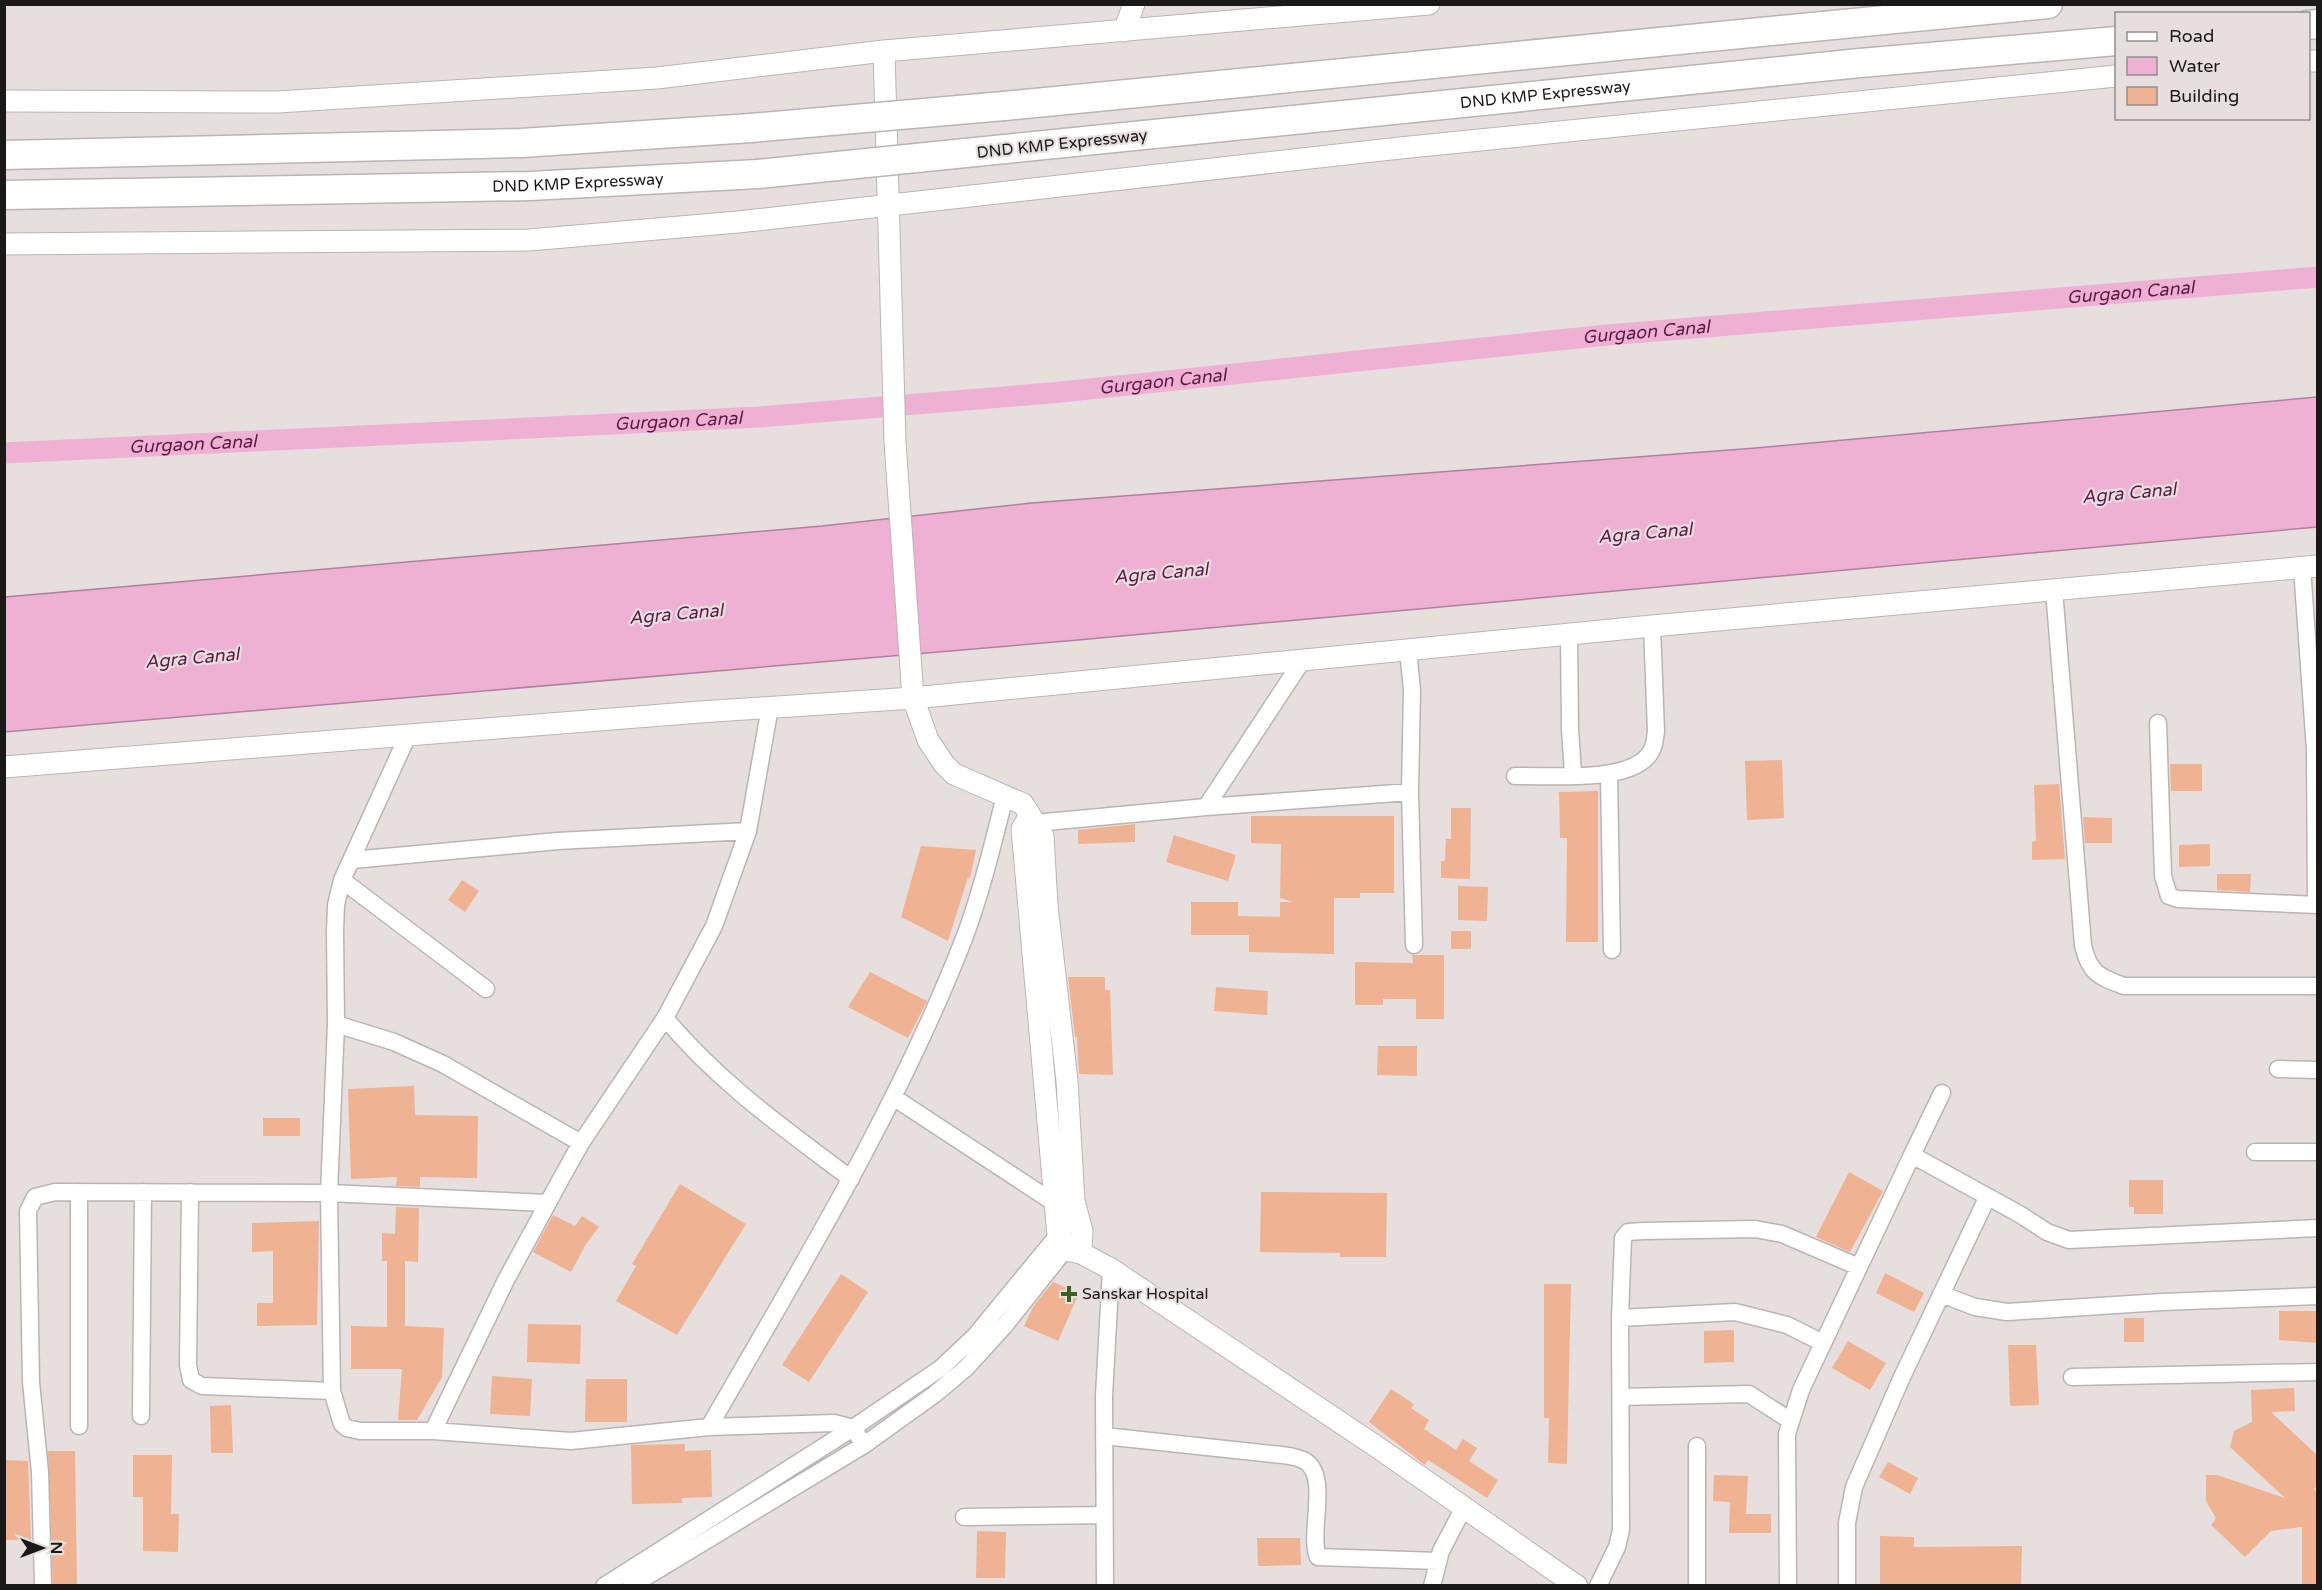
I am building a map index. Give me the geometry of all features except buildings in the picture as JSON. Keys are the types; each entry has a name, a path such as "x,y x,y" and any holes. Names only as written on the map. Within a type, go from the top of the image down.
{"highway":[{"path":"4,154 521,143 752,128 1004,106 2048,4"},
{"name":"DND KMP Expressway","path":"4,195 530,186 758,174 1860,63 2115,41"}],"street":[{"path":"1124,31 1134,4"},
{"path":"4,100 278,102 657,78 884,51 1429,4"},
{"path":"631,1586 864,1445 935,1394 966,1368 1006,1324 1068,1246 1080,1223 1074,1201 1067,1081 1047,905 1043,836 1023,804 954,774 944,764 928,740 913,699 899,518 884,51"},
{"path":"4,244 529,240 738,222 1400,148 2115,76"},
{"path":"4,767 770,707 913,699 1652,626 2310,567 2316,750 2317,905 2178,899 2169,896 2163,876 2158,723"},
{"path":"2054,590 2084,945 2086,959 2095,973 2124,986 2318,986"},
{"path":"1515,776 1609,774 1635,766 1648,757 1654,746 1656,714 1652,626"},
{"path":"1569,634 1573,774"},
{"path":"1408,650 1412,690 1410,792 1413,945"},
{"path":"1206,807 1302,661"},
{"path":"434,1431 506,1280 581,1143 665,1018 714,926 748,831 770,707"},
{"path":"408,735 342,880 336,905 336,1024 329,1193 332,1391 339,1418 347,1428 360,1431 434,1431 571,1441 709,1428 834,1423 853,1428 864,1445"},
{"path":"1609,774 1612,950"},
{"path":"1410,792 1033,819 1022,829 1056,1204 1068,1246 1111,1269 1577,1586"},
{"path":"709,1428 852,1179 893,1097 940,996 966,933 1005,796"},
{"path":"352,860 558,841 748,831"},
{"path":"342,880 486,989"},
{"path":"665,1018 695,1054 726,1083 852,1179"},
{"path":"336,1024 394,1042 443,1064 581,1143"},
{"path":"2278,1069 2318,1070"},
{"path":"1788,1586 1786,1455 1787,1434 1791,1421 1801,1390 1942,1093"},
{"path":"893,1097 1056,1204"},
{"path":"2255,1152 2318,1152"},
{"path":"1912,1155 2021,1215 2047,1232 2069,1240 2318,1228"},
{"path":"42,1586 40,1472 31,1382 28,1211 35,1197 55,1192 329,1193 548,1203"},
{"path":"79,1192 79,1426"},
{"path":"141,1416 143,1192"},
{"path":"190,1192 188,1365 192,1380 202,1386 332,1391"},
{"path":"1847,1586 1847,1523 1854,1487 1987,1198"},
{"path":"604,1586 853,1428 959,1353 1068,1246 1080,1223"},
{"path":"1598,1586 1622,1530 1620,1318 1623,1238 1628,1232 1755,1229 1790,1237 1859,1267"},
{"path":"1105,1586 1104,1436 1111,1269"},
{"path":"1941,1294 1975,1307 2007,1312 2162,1302 2318,1296"},
{"path":"1620,1318 1735,1312 1787,1325 1823,1343"},
{"path":"2073,1377 2318,1372"},
{"path":"1621,1397 1749,1394 1791,1421"},
{"path":"1104,1436 1282,1455 1306,1461 1312,1467 1317,1479 1315,1537 1318,1557 1438,1562"},
{"path":"1697,1446 1697,1586"},
{"path":"1432,1586 1438,1562 1464,1507"},
{"path":"964,1517 1104,1515"}],"water":[{"name":"Agra Canal","path":"2317,397 2317,527 1078,640 5,732 5,597 822,526 1031,503 1756,448"}],"waterway":[{"name":"Gurgaon Canal","path":"4,453 760,417 1051,393 1607,335 2318,277"}],"place":[{"name":"Sanskar Hospital","path":"1069,1294"}]}
